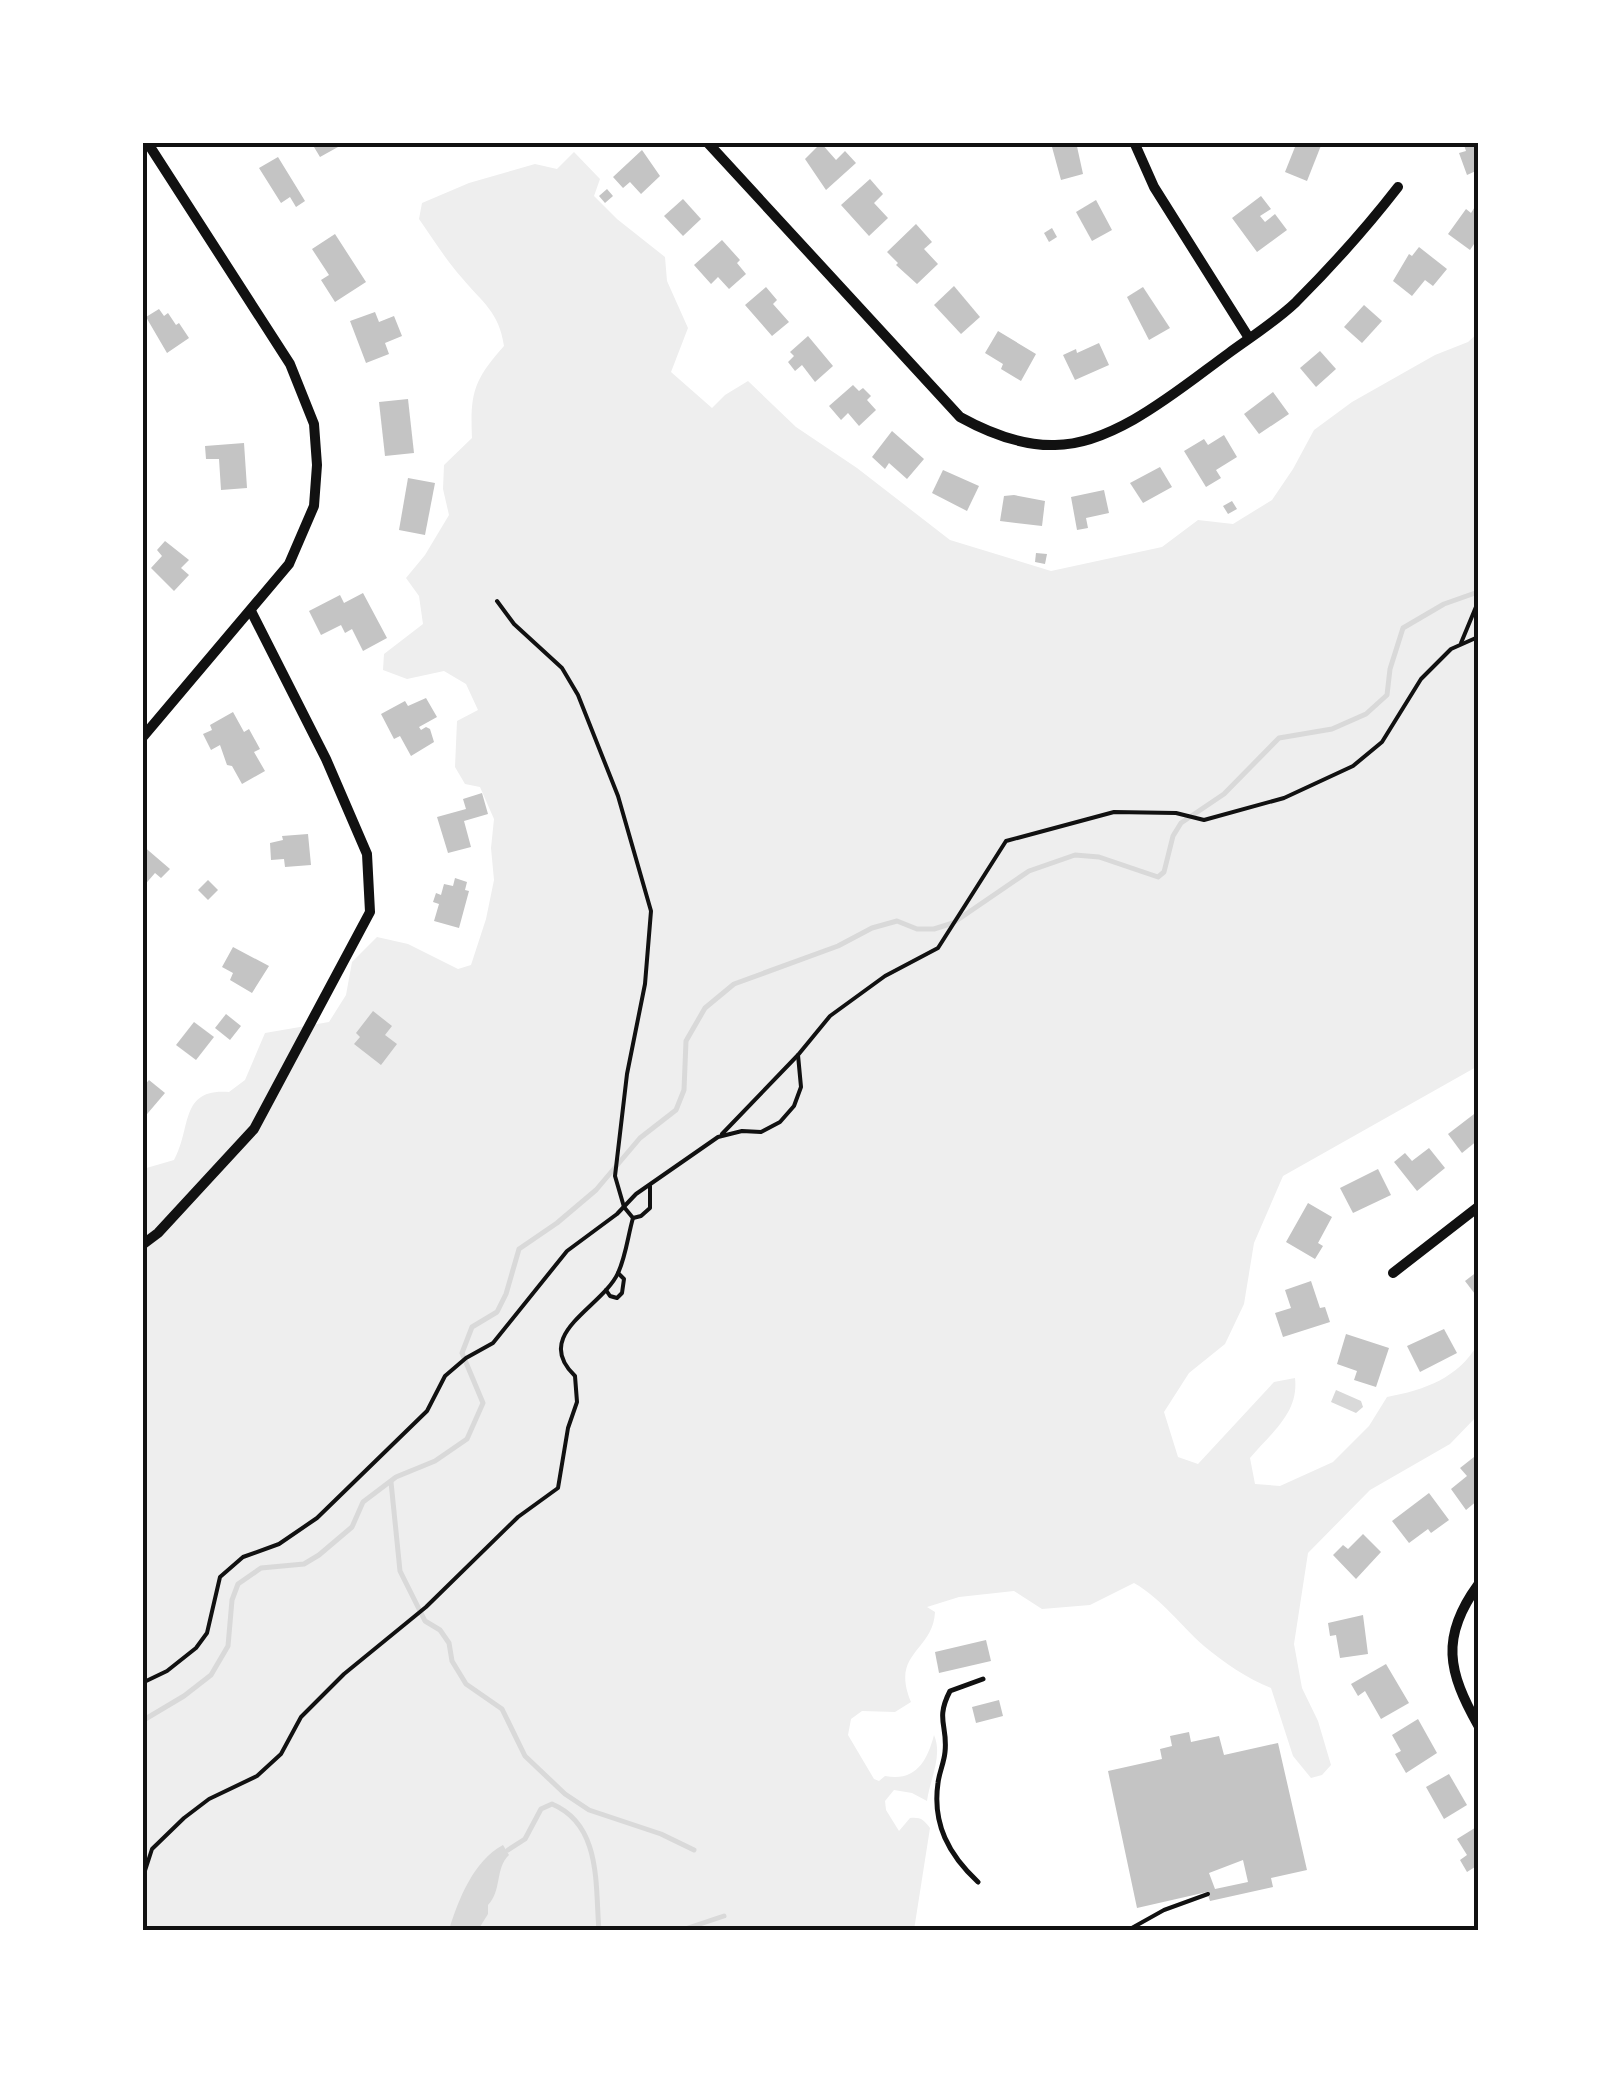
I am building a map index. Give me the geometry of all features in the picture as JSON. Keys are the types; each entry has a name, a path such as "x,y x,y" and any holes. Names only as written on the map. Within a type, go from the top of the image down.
{"street":[{"path":"142,738 289,564 314,506 317,465 314,424 290,364 148,142"},
{"path":"707,142 960,417 989,433 1056,446 1089,439 1127,423 1294,304 1372,221 1398,187"},
{"path":"1134,142 1154,187 1249,338"},
{"path":"142,1245 158,1233 254,1129 370,912 367,854 326,760 251,611"},
{"path":"1393,1273 1478,1207"},
{"path":"1478,1586 1454,1629 1452,1665 1456,1683 1478,1725"}],"lane":[{"path":"978,1882 958,1864 936,1815 945,1750 940,1710 950,1691 983,1680"}],"path":[{"path":"498,601 514,624 562,668 578,694 618,796 651,910 645,984 627,1074 615,1176 624,1208 633,1218"},
{"path":"142,1683 167,1672 196,1648 207,1633 220,1577 243,1557 279,1544 317,1518 427,1411 445,1376 493,1343 567,1250 624,1208 636,1194 718,1137 798,1056 830,1016 885,976 938,948 1006,841 1114,812 1176,813 1204,820 1284,798 1353,766 1382,742 1422,679 1461,643 1478,602"},
{"path":"1461,643 1478,638"},
{"path":"718,1137 761,1132 787,1114 801,1087 798,1056"},
{"path":"633,1218 650,1208 650,1186"},
{"path":"142,1880 152,1848 209,1799 257,1776 281,1754 301,1716 344,1674 426,1607 481,1550 558,1488 576,1402 575,1376 563,1364 559,1346 569,1327 618,1273 633,1218"},
{"path":"606,1290 616,1298 622,1293 624,1279 618,1273"},
{"path":"1130,1929 1164,1910 1208,1894"}],"shaded area":[{"path":"574,152 600,179 594,196 665,257 667,281 688,328 671,372 712,408 748,381 796,427 857,468 950,540 1051,571 1162,547 1198,520 1233,524 1272,500 1314,430 1352,402 1435,355 1468,342 1478,333 1478,1066 1283,1176 1254,1243 1244,1304 1225,1344 1189,1373 1164,1412 1178,1457 1198,1464 1274,1382 1295,1378 1288,1412 1250,1458 1255,1484 1280,1486 1333,1462 1369,1426 1387,1397 1439,1381 1461,1366 1478,1344 1478,1415 1450,1444 1370,1490 1308,1553 1294,1644 1302,1688 1318,1721 1331,1765 1322,1775 1311,1778 1293,1756 1271,1688 1211,1652 1162,1604 1134,1583 1090,1605 1042,1609 1014,1591 959,1597 927,1607 935,1612 933,1625 906,1672 911,1702 895,1712 862,1711 851,1719 848,1735 874,1779 879,1781 885,1776 904,1776 918,1768 934,1735 937,1759 927,1801 894,1790 885,1801 899,1831 910,1818 922,1820 930,1828 914,1930 143,1930 143,1169 174,1160 194,1103 213,1092 229,1092 245,1080 265,1033 329,1022 346,995 352,962 377,937 408,944 458,969 471,965 494,880 494,819 480,787 465,784 455,767 457,721 478,710 466,684 444,671 407,679 383,670 384,654 423,624 419,596 406,578 449,515 443,489 444,465 472,438 476,388 504,346 494,316 419,219 422,203 469,183 535,164 557,169"},
{"path":"1336,1390 1361,1401 1363,1407 1356,1413 1331,1402"},
{"path":"503,1845 509,1855 488,1905 488,1914 478,1930 449,1930 475,1871"}],"building":[{"path":"311,142 335,142 338,147 320,157"},
{"path":"1076,142 1083,174 1061,180 1052,147"},
{"path":"1297,142 1322,143 1307,181 1285,172"},
{"path":"1463,142 1478,142 1478,170 1467,175 1459,153 1466,151"},
{"path":"821,143 836,160 845,151 856,163 826,190 805,159"},
{"path":"642,150 660,176 641,194 630,182 623,188 613,177"},
{"path":"278,157 305,201 296,207 290,197 281,203 259,168"},
{"path":"870,179 883,194 874,203 888,218 869,236 841,205"},
{"path":"607,189 613,196 605,203 599,196"},
{"path":"1261,196 1271,209 1260,216 1265,222 1275,214 1287,230 1257,252 1232,218"},
{"path":"683,199 701,219 683,236 664,216"},
{"path":"1096,200 1112,230 1092,241 1076,212"},
{"path":"1478,202 1478,238 1470,250 1448,234 1466,209 1471,213"},
{"path":"916,224 932,242 924,249 938,264 917,284 887,252"},
{"path":"1052,228 1057,237 1049,242 1044,233"},
{"path":"335,234 366,282 335,302 321,280 329,275 312,249"},
{"path":"722,240 740,260 737,263 746,274 729,289 718,277 711,284 694,265"},
{"path":"1419,247 1447,269 1433,286 1425,280 1412,296 1393,281 1409,254 1412,256"},
{"path":"954,286 980,317 961,334 934,305"},
{"path":"766,287 777,300 773,304 789,322 772,336 745,305"},
{"path":"1143,287 1170,328 1149,340 1127,297"},
{"path":"1364,305 1382,321 1362,343 1344,327"},
{"path":"159,309 164,316 168,313 176,325 179,323 189,338 167,353 146,317"},
{"path":"375,312 379,322 394,316 402,336 385,343 389,354 366,363 350,321"},
{"path":"998,331 1036,354 1021,381 985,353"},
{"path":"808,336 833,366 815,382 802,365 795,371 788,362 794,356 790,352"},
{"path":"1099,343 1109,365 1075,380 1063,355"},
{"path":"1320,351 1336,369 1316,387 1300,368"},
{"path":"853,385 871,396 867,400 876,410 859,426 848,413 841,420 829,406"},
{"path":"1273,392 1289,414 1259,434 1244,414"},
{"path":"408,399 414,453 385,456 379,402"},
{"path":"892,431 924,459 907,479 889,463 885,469 872,457"},
{"path":"1224,435 1237,457 1216,470 1221,478 1206,487 1184,451 1204,439 1208,445"},
{"path":"244,443 247,488 221,490 219,459 206,459 205,446"},
{"path":"1160,467 1172,487 1143,503 1130,483"},
{"path":"943,470 979,486 967,511 932,493"},
{"path":"408,478 435,483 425,535 399,530"},
{"path":"1104,490 1109,513 1086,518 1088,528 1077,530 1071,497"},
{"path":"1004,496 1045,501 1042,526 1000,521"},
{"path":"1232,501 1237,509 1228,514 1223,506"},
{"path":"165,541 189,560 181,568 189,575 174,591 151,568 162,556 157,550"},
{"path":"1036,553 1047,554 1045,564 1035,562"},
{"path":"363,593 387,638 363,651 352,629 345,633 341,625 321,635 309,611 340,595 344,603"},
{"path":"426,698 437,717 419,727 430,729 434,742 411,756 400,736 394,739 381,714 405,701 408,706"},
{"path":"233,712 260,749 254,752 265,771 242,784 232,766 227,765 220,745 211,750 203,734 212,730 210,725"},
{"path":"482,793 488,814 464,821 471,847 448,853 437,817 466,809 463,799"},
{"path":"308,834 311,865 285,867 284,859 271,860 270,843 283,840 282,836"},
{"path":"142,845 170,869 161,878 155,873 142,888"},
{"path":"455,878 467,882 465,890 469,891 459,928 434,921 439,904 433,902 436,893 441,895 444,884 453,886"},
{"path":"208,880 218,890 208,900 198,890"},
{"path":"233,947 269,966 252,993 230,980 233,973 222,967"},
{"path":"373,1011 392,1026 385,1035 397,1044 381,1065 354,1044 360,1037 356,1033"},
{"path":"226,1014 241,1026 230,1040 215,1028"},
{"path":"194,1022 214,1037 196,1060 176,1045"},
{"path":"149,1080 165,1093 142,1120 142,1088"},
{"path":"1478,1111 1478,1140 1462,1153 1448,1134"},
{"path":"1429,1148 1445,1168 1417,1191 1394,1162 1405,1153 1412,1161"},
{"path":"1378,1169 1391,1195 1353,1213 1340,1188"},
{"path":"1308,1203 1332,1217 1318,1243 1323,1246 1315,1259 1286,1242"},
{"path":"1478,1271 1478,1298 1465,1281"},
{"path":"1311,1281 1320,1308 1325,1307 1330,1322 1283,1337 1275,1313 1291,1308 1285,1290"},
{"path":"1444,1329 1457,1353 1420,1372 1407,1346"},
{"path":"1346,1334 1389,1348 1376,1387 1354,1380 1357,1371 1337,1364"},
{"path":"1474,1457 1478,1463 1478,1500 1466,1510 1451,1489 1467,1476 1460,1468"},
{"path":"1429,1493 1449,1520 1409,1543 1392,1521"},
{"path":"1363,1534 1381,1552 1356,1579 1333,1555 1343,1545 1348,1549"},
{"path":"1363,1615 1368,1654 1340,1658 1336,1635 1330,1636 1328,1623"},
{"path":"986,1640 991,1661 939,1673 935,1652"},
{"path":"1386,1664 1409,1703 1381,1719 1365,1691 1358,1696 1351,1684"},
{"path":"999,1700 1003,1716 976,1723 972,1707"},
{"path":"1418,1719 1437,1753 1406,1773 1395,1754 1401,1751 1392,1735"},
{"path":"1189,1732 1191,1742 1219,1736 1224,1755 1278,1743 1307,1870 1271,1878 1273,1887 1210,1901 1207,1892 1137,1908 1108,1771 1162,1759 1160,1749 1172,1746 1170,1736","holes":["1243,1860 1248,1882 1215,1889 1209,1873"]},
{"path":"1449,1774 1467,1805 1444,1819 1426,1787"},
{"path":"1478,1826 1478,1865 1467,1872 1460,1860 1467,1855 1457,1839"}],"waterway":[{"path":"142,1721 211,1675 228,1646 232,1600 238,1584 261,1568 304,1564 319,1555 352,1527 363,1502 396,1477 435,1461 467,1439 483,1403 462,1353 472,1327 497,1312 519,1249 596,1190 640,1138 676,1110 684,1090 686,1041 705,1008 734,984 838,946 872,928 897,921 917,929 953,923 1029,871 1075,855 1099,857 1158,877 1164,872 1173,836 1181,823 1224,794 1279,738 1332,729 1366,714 1387,695 1390,669 1403,628 1444,604 1478,592"},
{"path":"391,1482 400,1571 425,1621 440,1630 449,1643 452,1661 466,1684 502,1709 525,1756 565,1794 589,1810 661,1834 694,1850"},
{"path":"508,1850 525,1839 541,1809 552,1804 568,1814 580,1826 593,1858 599,1930"},
{"path":"682,1930 724,1916"}]}
